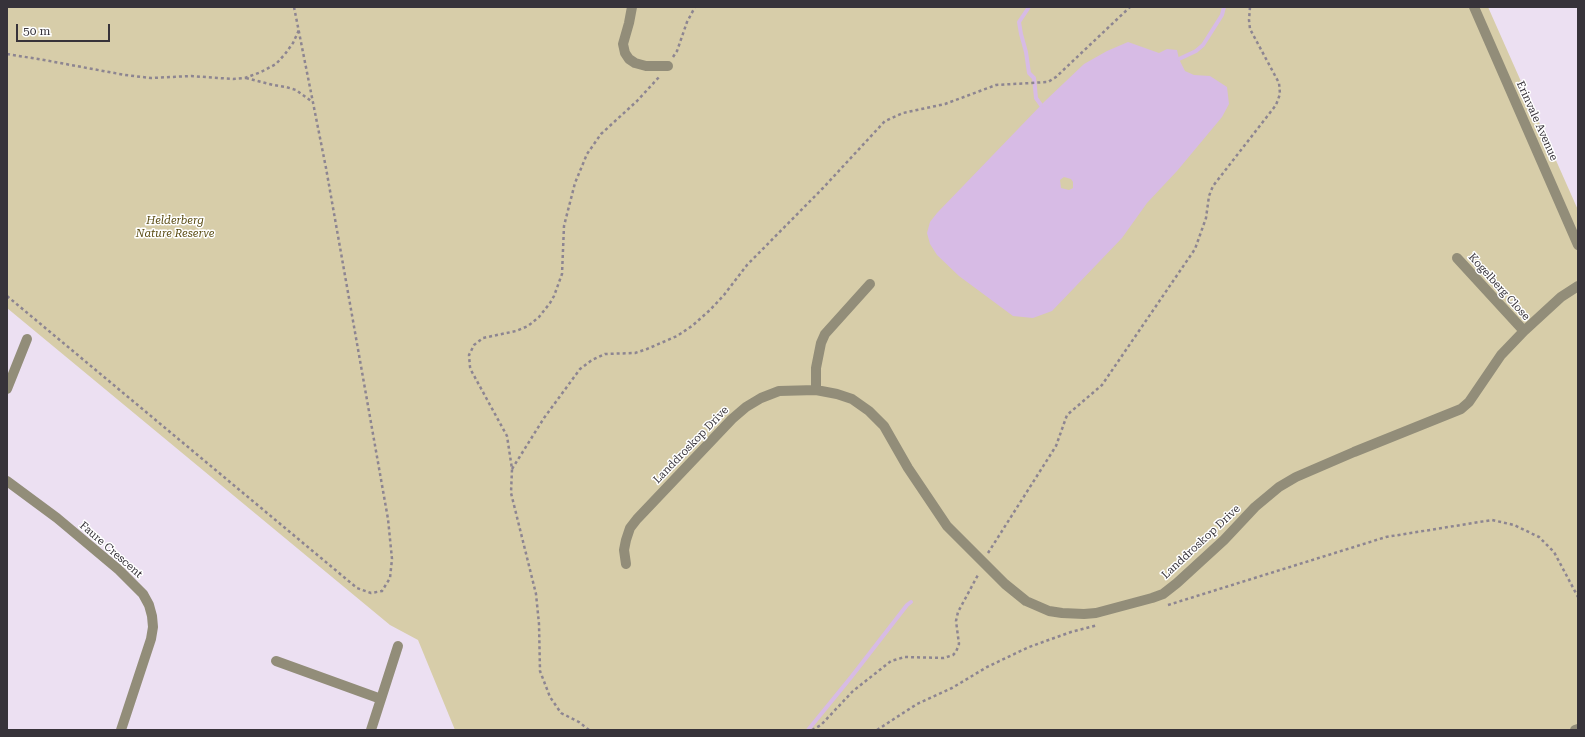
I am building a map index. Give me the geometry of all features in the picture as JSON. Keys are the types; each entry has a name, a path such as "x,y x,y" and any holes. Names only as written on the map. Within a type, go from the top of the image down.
{"street":[{"path":"632,7 623,44 625,53 629,59 635,63 646,66 668,66"},
{"name":"Erinvale Avenue","path":"1474,7 1578,245"},
{"name":"Kogelberg Close","path":"1457,258 1524,331"},
{"path":"816,390 818,353 823,338 870,284"},
{"name":"Landdroskop Drive","path":"626,564 624,550 626,540 633,524 709,442 746,406 779,391 816,390 852,399 869,410 884,426 908,468 947,526 984,563 1026,601 1037,606 1062,613 1084,614 1096,613 1163,594 1183,578 1224,540 1255,507 1279,487 1296,477 1354,452 1461,409 1469,402 1501,355 1524,331 1561,297 1578,286"},
{"path":"7,390 28,339"},
{"name":"Faure Crescent","path":"7,481 51,514 119,570 143,594 149,605 152,616 151,639 121,730"},
{"path":"371,730 398,646"},
{"path":"276,661 381,699"},
{"path":"1574,730 1578,728"}],"path":[{"path":"7,296 356,588 371,593 382,592 390,578 392,559 388,519 326,168 294,7"},
{"path":"589,730 579,722 561,713 550,697 540,670 536,594 512,493 512,469 507,436 470,367 469,361 471,350 474,345 484,338 516,331 528,326 539,317 550,303 562,274 565,222 575,183 586,154 602,134 637,101 668,66 677,51 687,22 695,7"},
{"path":"512,469 544,418 580,369 592,360 605,354 635,353 647,349 677,336 692,326 710,310 747,265 823,188 885,121 903,113 945,104 991,86 1048,82 1056,78 1130,7"},
{"path":"812,730 821,725 853,691 891,661 906,657 948,658 956,652 959,644 956,621 958,612 990,549 1056,446 1067,415 1102,385 1195,249 1206,218 1209,196 1213,186 1276,105 1280,94 1279,83 1250,29 1250,7"},
{"path":"245,78 276,64 293,43 299,30"},
{"path":"7,54 125,75 151,78 191,76 227,79 245,78 296,90 312,102"},
{"path":"1164,606 1386,538 1492,520 1514,525 1539,537 1554,552 1578,597"},
{"path":"877,730 918,704 952,688 988,667 1029,647 1071,632 1099,625"}],"green space":[{"name":"Helderberg Nature Reserve","path":"7,7 1488,7 1578,210 1578,730 455,730 418,640 390,625 7,308"}],"shaded area":[{"path":"1128,42 1159,53 1167,49 1177,50 1179,59 1185,71 1194,75 1210,76 1227,87 1229,104 1222,117 1177,171 1147,203 1122,238 1052,311 1033,318 1013,316 959,276 937,255 930,244 927,233 930,222 1045,101 1084,64 1107,51","holes":["1064,177 1071,179 1073,182 1073,188 1069,190 1061,188 1060,180"]}],"waterway":[{"path":"1029,7 1019,22 1029,73 1034,78 1036,98 1041,105"},
{"path":"1179,59 1196,51 1203,45 1222,15 1224,7"},
{"path":"808,730 907,605 911,602"}]}
